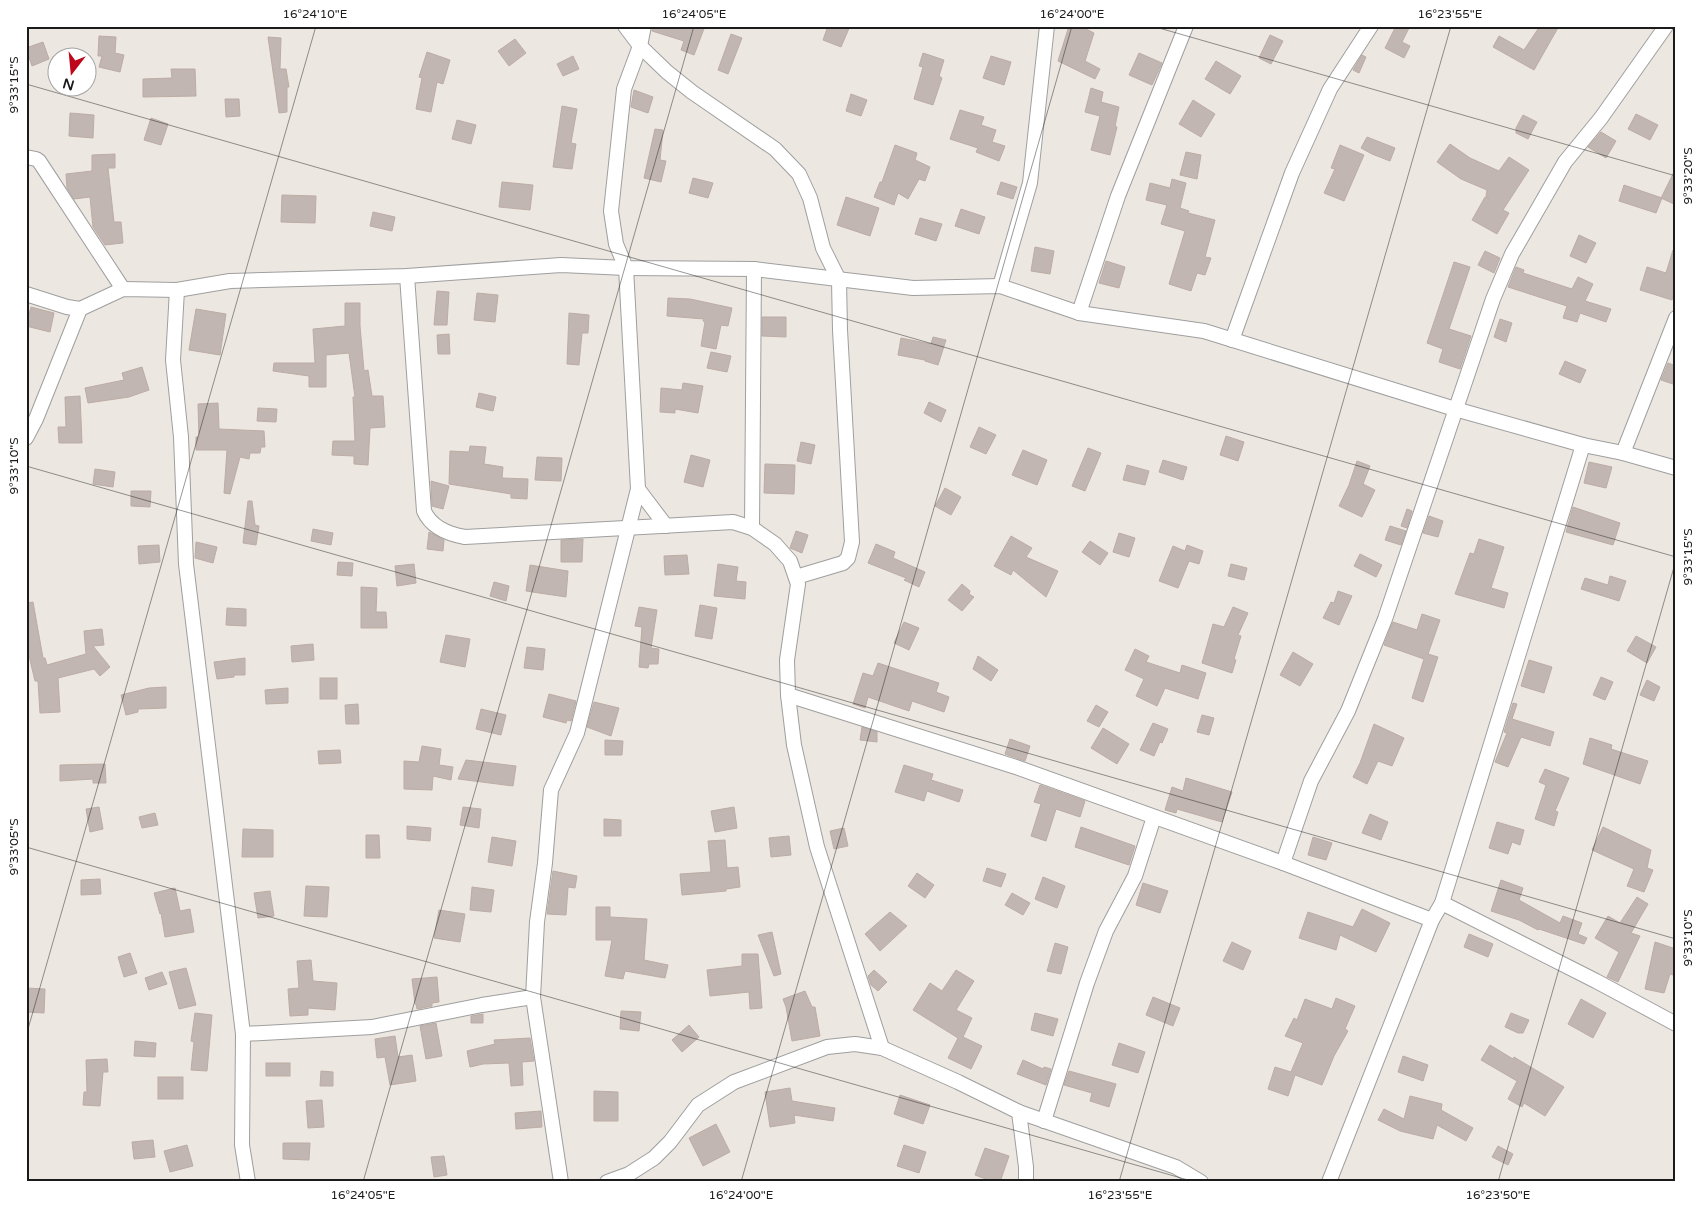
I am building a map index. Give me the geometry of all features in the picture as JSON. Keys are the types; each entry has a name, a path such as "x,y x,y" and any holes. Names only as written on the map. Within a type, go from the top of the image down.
{"street":[{"path":"625,26 640,46 667,72 692,92 776,149 799,174 810,198 823,248 839,280 851,552 843,563 796,577"},
{"path":"561,1182 533,997 538,922 551,790 577,733 638,489 626,268 616,244 611,211 624,89 640,46 644,26"},
{"path":"1000,286 1030,183 1047,26"},
{"path":"1080,313 1118,196 1186,26"},
{"path":"1232,340 1292,173 1330,89 1372,26"},
{"path":"1284,863 1311,781 1348,711 1385,619 1493,299 1512,254 1566,162 1601,118 1666,26"},
{"path":"26,157 36,158 39,161 123,289"},
{"path":"26,294 67,307 80,309 123,289 177,290 230,281 407,276 561,265 754,270 913,288 1000,286 1080,313 1204,332 1583,446 1623,453 1676,468"},
{"path":"752,528 754,270"},
{"path":"407,276 426,518 450,534 465,537 732,522 752,528 775,544 790,561 798,584 787,660 788,695 794,745 817,847 882,1048"},
{"path":"177,290 174,360 181,437 186,564 244,1034 242,1145 248,1182"},
{"path":"26,438 36,419 80,309"},
{"path":"1623,453 1676,318"},
{"path":"1329,1182 1432,920 1442,903 1583,446"},
{"path":"638,489 666,526"},
{"path":"788,695 1016,768 1284,863 1432,920"},
{"path":"1044,1121 1106,931 1135,876 1154,817"},
{"path":"1442,903 1676,1024"},
{"path":"244,1034 372,1027 533,997"},
{"path":"608,1182 629,1174 654,1158 670,1142 698,1105 734,1082 827,1047 855,1044 882,1048 1019,1112 1168,1164 1201,1182"},
{"path":"1019,1112 1026,1182"}],"building":[{"path":"653,26 705,26 694,55 681,50 684,41 652,31"},
{"path":"828,26 850,26 841,47 823,40"},
{"path":"1069,26 1080,26 1094,33 1085,61 1100,69 1095,79 1058,61"},
{"path":"1396,26 1410,26 1402,42 1410,46 1404,58 1385,48"},
{"path":"1540,26 1559,26 1534,70 1493,47 1499,36 1524,50"},
{"path":"731,34 742,38 728,74 718,70"},
{"path":"1270,35 1283,41 1271,64 1259,58"},
{"path":"99,36 116,37 115,53 124,55 120,72 99,67 102,56 98,56"},
{"path":"268,37 281,38 280,69 286,69 289,87 287,87 287,112 279,113"},
{"path":"515,39 526,53 509,66 498,51"},
{"path":"43,42 48,59 32,66 26,48"},
{"path":"427,52 450,60 443,84 437,82 431,112 416,109 422,78 419,77"},
{"path":"923,53 944,60 939,76 942,78 933,105 914,99 923,67 919,66"},
{"path":"1139,53 1162,63 1152,85 1129,75"},
{"path":"1362,55 1366,57 1359,73 1353,70"},
{"path":"573,56 579,69 563,76 557,64"},
{"path":"991,56 1011,62 1004,85 983,78"},
{"path":"1216,61 1241,76 1230,94 1205,79"},
{"path":"171,69 195,69 196,96 143,97 143,79 172,78"},
{"path":"1091,88 1103,92 1101,102 1119,107 1115,126 1117,127 1110,155 1091,150 1100,116 1085,112"},
{"path":"634,90 653,97 648,113 631,107"},
{"path":"851,94 867,100 861,116 846,111"},
{"path":"225,99 239,99 240,116 226,117"},
{"path":"1193,100 1215,114 1201,137 1179,124"},
{"path":"562,106 577,109 571,143 576,144 572,169 553,167"},
{"path":"960,110 984,117 981,125 996,130 992,142 1005,146 999,161 976,152 978,148 950,139"},
{"path":"70,113 94,115 93,138 69,136"},
{"path":"1636,114 1658,125 1650,140 1628,129"},
{"path":"1523,115 1537,122 1528,139 1516,133 1516,128"},
{"path":"151,118 168,124 161,145 144,140"},
{"path":"457,120 476,125 471,144 452,139"},
{"path":"655,129 663,130 660,160 666,161 661,182 644,178"},
{"path":"1601,132 1616,141 1606,158 1588,147"},
{"path":"1367,137 1395,148 1390,161 1361,148"},
{"path":"1450,144 1470,158 1499,171 1509,157 1529,170 1503,210 1509,213 1497,234 1472,220 1485,197 1489,198 1486,196 1487,190 1461,179 1437,162"},
{"path":"895,145 917,153 915,160 930,167 925,181 919,179 908,199 898,193 894,205 874,197 880,182 882,182"},
{"path":"1340,145 1364,155 1344,201 1324,193 1335,169 1331,168"},
{"path":"1186,152 1201,155 1197,179 1180,175"},
{"path":"115,154 115,168 108,168 114,222 121,222 123,243 105,245 93,227 90,197 74,199 67,188 66,174 92,171 92,155"},
{"path":"1676,168 1676,205 1661,198"},
{"path":"693,178 713,183 708,198 689,193"},
{"path":"1172,179 1186,183 1180,208 1189,211 1188,213 1215,220 1205,257 1211,258 1205,275 1197,273 1191,291 1169,284 1185,231 1161,224 1167,205 1146,200 1150,183 1170,188"},
{"path":"502,182 533,185 530,210 499,207"},
{"path":"1001,182 1017,187 1013,199 997,194"},
{"path":"1624,185 1662,198 1656,213 1619,201"},
{"path":"282,195 316,196 315,223 281,222"},
{"path":"846,197 879,208 870,236 837,225"},
{"path":"961,209 985,217 979,234 955,226"},
{"path":"373,212 395,217 392,231 370,226"},
{"path":"920,218 942,224 936,241 915,234"},
{"path":"1579,235 1596,243 1586,263 1570,256"},
{"path":"1035,247 1054,251 1050,274 1031,271"},
{"path":"1673,250 1676,250 1676,286 1672,300 1640,290 1647,267 1666,273"},
{"path":"1485,251 1500,258 1494,273 1478,265"},
{"path":"1106,261 1125,267 1119,288 1099,283"},
{"path":"1454,262 1470,267 1449,329 1471,336 1460,369 1439,362 1443,349 1427,343"},
{"path":"1516,267 1524,270 1523,273 1572,289 1578,277 1593,284 1585,301 1611,309 1606,322 1580,313 1577,322 1563,318 1567,306 1508,287"},
{"path":"437,291 449,292 447,325 434,325"},
{"path":"477,293 498,295 495,322 474,320"},
{"path":"668,298 690,299 732,308 728,326 721,325 716,349 701,346 704,319 667,316"},
{"path":"345,303 360,303 364,371 368,370 372,396 383,396 385,427 370,428 368,465 354,464 354,456 332,455 333,441 355,441 353,397 355,397 349,353 326,355 326,387 309,387 309,376 273,371 274,363 315,363 313,329 345,326"},
{"path":"31,307 54,313 50,332 26,326"},
{"path":"196,309 226,314 220,355 189,350"},
{"path":"569,313 589,315 588,333 582,333 579,365 567,364"},
{"path":"762,317 786,317 786,337 762,336"},
{"path":"1500,319 1512,323 1506,342 1494,337"},
{"path":"449,334 450,354 438,354 437,335"},
{"path":"933,337 946,340 938,365 925,360 898,355 901,338 931,344"},
{"path":"711,352 731,356 727,372 707,368"},
{"path":"1565,361 1586,370 1580,383 1559,374"},
{"path":"1668,363 1676,366 1676,385 1661,380"},
{"path":"142,367 149,390 129,397 88,403 85,388 124,380 122,373"},
{"path":"683,383 703,386 698,413 675,409 675,413 660,412 661,388 682,390"},
{"path":"479,393 496,397 493,411 476,407"},
{"path":"80,396 82,443 59,443 58,427 66,427 65,397"},
{"path":"929,402 946,410 941,422 924,413"},
{"path":"218,403 219,429 264,431 265,447 261,447 260,453 250,453 249,459 240,457 230,494 224,493 227,450 196,450 196,437 199,437 198,404"},
{"path":"258,408 277,409 276,422 257,421"},
{"path":"979,427 996,435 986,454 970,447"},
{"path":"1226,436 1244,442 1238,461 1220,455"},
{"path":"801,442 815,445 811,464 797,461"},
{"path":"470,446 486,447 484,464 503,467 502,478 528,479 527,499 511,498 511,494 449,484 450,451 469,452"},
{"path":"1088,448 1101,453 1085,491 1072,486"},
{"path":"1023,450 1047,460 1037,485 1012,475"},
{"path":"691,455 710,460 703,487 684,482"},
{"path":"537,457 562,458 561,481 535,480"},
{"path":"1163,460 1187,467 1183,480 1159,472"},
{"path":"1357,461 1370,466 1363,484 1375,490 1362,517 1339,506"},
{"path":"1589,462 1612,467 1606,488 1584,483"},
{"path":"765,464 795,465 794,494 764,493"},
{"path":"1127,465 1149,471 1145,485 1123,480"},
{"path":"95,469 115,472 113,487 93,484"},
{"path":"431,481 449,486 443,509 432,506"},
{"path":"945,488 961,497 951,515 935,506"},
{"path":"131,491 151,491 150,507 131,506"},
{"path":"248,501 252,501 255,525 259,526 256,545 243,543"},
{"path":"1573,507 1620,523 1613,545 1566,532"},
{"path":"1407,509 1412,511 1407,528 1401,526"},
{"path":"1429,516 1443,521 1438,537 1423,533"},
{"path":"1390,526 1406,531 1401,545 1385,540"},
{"path":"313,529 333,533 331,545 311,541"},
{"path":"796,531 808,535 802,553 790,548"},
{"path":"429,532 444,540 443,551 427,549"},
{"path":"1119,533 1135,538 1129,557 1113,552"},
{"path":"1011,536 1032,548 1026,557 1058,571 1046,597 1013,570 1011,575 994,566"},
{"path":"583,539 582,562 561,562 561,540"},
{"path":"1479,539 1504,547 1491,588 1508,593 1504,608 1455,594 1470,553 1474,554"},
{"path":"1090,541 1108,553 1100,565 1082,552"},
{"path":"196,542 217,547 213,563 195,558"},
{"path":"876,544 895,552 893,558 925,572 919,587 904,580 906,578 868,563"},
{"path":"159,545 160,562 139,564 138,546"},
{"path":"1187,545 1203,551 1199,564 1189,561 1178,588 1159,581 1173,546 1185,551"},
{"path":"1360,554 1382,565 1376,577 1354,566"},
{"path":"687,555 689,574 665,575 664,556"},
{"path":"338,562 353,563 352,576 337,575"},
{"path":"414,564 416,583 397,586 395,566"},
{"path":"718,564 738,567 736,581 746,582 745,599 714,596"},
{"path":"1231,564 1247,568 1244,580 1228,576"},
{"path":"530,565 568,571 566,597 526,591"},
{"path":"1610,576 1626,581 1619,601 1581,589 1585,578 1608,585"},
{"path":"494,582 509,586 506,601 490,596"},
{"path":"962,584 970,591 969,594 974,597 962,611 948,600"},
{"path":"361,587 377,588 376,612 386,612 387,628 361,628"},
{"path":"1338,591 1352,596 1339,625 1323,618 1331,602 1334,603"},
{"path":"33,602 43,658 45,658 47,665 86,654 84,631 102,629 104,645 93,646 110,667 100,676 94,669 58,678 60,712 40,713 38,681 35,681 26,643 26,603"},
{"path":"700,605 717,608 712,639 695,636"},
{"path":"639,607 657,610 651,648 659,649 658,664 649,664 648,668 639,667 642,627 635,626"},
{"path":"1233,607 1248,613 1238,635 1241,636 1232,673 1202,663 1213,624 1224,627"},
{"path":"227,608 246,609 246,626 226,625"},
{"path":"1422,614 1440,620 1428,654 1438,657 1423,702 1412,698 1424,659 1384,645 1393,622 1417,630"},
{"path":"904,622 919,628 909,650 894,643"},
{"path":"446,635 470,639 465,667 440,662"},
{"path":"1636,636 1656,647 1647,663 1627,651"},
{"path":"313,644 314,660 292,662 291,646"},
{"path":"527,647 545,649 543,670 524,668"},
{"path":"1135,649 1149,656 1146,662 1180,673 1182,665 1206,673 1198,699 1165,688 1157,706 1136,696 1144,679 1125,670"},
{"path":"1293,652 1313,664 1300,686 1280,675"},
{"path":"978,656 998,670 991,681 973,669"},
{"path":"245,658 245,675 234,675 234,677 217,679 214,662"},
{"path":"1529,660 1552,667 1544,693 1521,686"},
{"path":"878,663 939,683 936,692 949,697 944,712 912,701 909,711 868,697 865,708 853,704 863,673 873,676"},
{"path":"1601,677 1613,682 1605,700 1593,695"},
{"path":"320,678 337,678 337,699 320,699"},
{"path":"1647,680 1660,687 1654,701 1640,695"},
{"path":"166,687 166,708 138,709 138,712 126,715 121,695 149,688"},
{"path":"288,688 288,703 266,704 265,690"},
{"path":"549,694 576,701 571,721 567,720 566,723 543,717"},
{"path":"594,702 619,708 611,736 587,727"},
{"path":"1513,703 1517,704 1512,719 1554,732 1550,746 1521,737 1508,767 1495,762 1507,733 1504,732"},
{"path":"358,704 359,724 346,724 345,705"},
{"path":"1096,705 1108,712 1099,727 1087,721"},
{"path":"481,709 506,715 501,735 476,729"},
{"path":"1202,715 1214,718 1209,735 1197,732"},
{"path":"1153,723 1168,729 1154,756 1140,750"},
{"path":"1374,724 1404,738 1392,766 1378,761 1367,784 1353,777"},
{"path":"862,727 877,732 877,742 860,740"},
{"path":"1103,728 1129,744 1117,764 1091,748"},
{"path":"1590,738 1612,745 1611,749 1648,761 1640,784 1583,764"},
{"path":"1010,739 1030,746 1025,761 1005,754"},
{"path":"605,740 623,741 622,755 605,755"},
{"path":"422,746 441,749 439,765 453,767 451,780 433,776 432,790 404,789 404,761 419,762"},
{"path":"340,750 341,763 319,764 318,751"},
{"path":"466,760 516,766 513,786 458,779"},
{"path":"105,764 106,783 93,783 93,779 60,781 60,765"},
{"path":"904,765 933,774 931,780 963,790 959,802 927,791 924,801 895,792"},
{"path":"1545,769 1569,778 1555,811 1558,812 1554,826 1535,819 1546,785 1539,782"},
{"path":"1186,778 1232,792 1222,822 1177,809 1176,813 1165,810 1172,787 1183,791"},
{"path":"1040,785 1085,801 1080,817 1056,809 1046,841 1031,836 1041,804 1034,802"},
{"path":"99,807 103,829 90,832 86,809"},
{"path":"463,807 481,809 479,828 460,825"},
{"path":"734,807 737,828 715,832 711,811"},
{"path":"155,813 158,825 142,828 139,817"},
{"path":"1370,814 1388,822 1381,840 1362,833"},
{"path":"604,819 621,820 621,836 604,836"},
{"path":"1497,822 1524,830 1520,845 1512,842 1508,854 1489,848"},
{"path":"407,826 431,828 430,841 407,839"},
{"path":"1081,827 1135,846 1129,865 1075,847"},
{"path":"1603,827 1651,850 1647,868 1653,870 1644,892 1627,886 1634,869 1592,850"},
{"path":"844,828 848,846 834,849 830,831"},
{"path":"243,829 273,830 273,857 242,857"},
{"path":"366,835 379,835 380,858 366,858"},
{"path":"789,836 791,855 771,857 769,838"},
{"path":"492,837 516,841 512,866 488,862"},
{"path":"1313,837 1332,843 1326,860 1308,855"},
{"path":"725,840 727,868 738,867 740,887 726,889 726,891 682,895 680,874 711,872 708,841"},
{"path":"987,868 1006,874 1001,887 983,881"},
{"path":"553,871 577,876 575,888 568,887 566,915 547,914"},
{"path":"917,873 934,885 925,898 908,886"},
{"path":"1043,877 1065,886 1057,908 1035,899"},
{"path":"100,879 101,894 81,895 81,880"},
{"path":"1501,880 1523,888 1519,900 1560,923 1563,916 1582,923 1578,934 1587,938 1584,944 1538,930 1519,920 1491,911"},
{"path":"1143,883 1168,891 1160,913 1136,905"},
{"path":"306,886 329,887 327,917 304,916"},
{"path":"472,887 494,890 491,912 470,910"},
{"path":"175,888 180,911 190,909 194,932 165,937 161,913 154,893"},
{"path":"270,891 274,916 258,918 254,893"},
{"path":"1012,893 1030,903 1023,915 1005,905"},
{"path":"1637,897 1648,904 1631,933 1640,936 1618,982 1607,977 1619,952 1595,938 1608,916 1620,923"},
{"path":"596,907 610,907 610,917 647,919 644,960 668,965 665,978 625,971 623,979 605,976 612,940 596,940"},
{"path":"1362,909 1390,923 1376,952 1340,935 1336,950 1299,938 1308,912 1353,927"},
{"path":"439,910 465,914 460,942 434,938"},
{"path":"890,912 907,926 880,951 865,934"},
{"path":"772,932 781,974 774,976 758,935"},
{"path":"1469,934 1493,944 1488,957 1464,947"},
{"path":"1232,942 1251,951 1243,970 1223,961"},
{"path":"1655,942 1676,949 1676,968 1673,975 1670,974 1664,993 1645,989"},
{"path":"1055,943 1068,947 1061,974 1047,971"},
{"path":"130,953 137,973 124,977 118,957"},
{"path":"742,954 758,954 762,1008 750,1009 749,992 710,996 707,970 742,966"},
{"path":"311,960 313,981 337,983 335,1010 308,1008 308,1015 290,1016 288,989 299,988 297,961"},
{"path":"186,968 196,1005 179,1009 169,972"},
{"path":"874,970 887,982 878,991 871,985 868,976"},
{"path":"956,970 974,981 956,1010 972,1018 963,1037 982,1046 971,1069 948,1058 958,1038 913,1010 930,983 942,991"},
{"path":"162,972 167,984 149,990 145,978"},
{"path":"437,977 439,1002 432,1003 432,1006 417,1009 412,979"},
{"path":"26,988 45,989 44,1013 26,1012"},
{"path":"805,991 812,1007 815,1007 820,1036 792,1041 783,999"},
{"path":"1153,997 1180,1008 1173,1026 1146,1015"},
{"path":"1336,998 1355,1006 1345,1029 1348,1031 1334,1056 1322,1085 1295,1075 1288,1096 1268,1089 1275,1067 1291,1072 1303,1043 1285,1036 1294,1018 1297,1020 1305,999 1332,1009"},
{"path":"1581,999 1606,1013 1593,1038 1568,1024"},
{"path":"621,1011 641,1012 639,1031 620,1029"},
{"path":"195,1013 212,1015 207,1071 191,1070 194,1042 191,1041"},
{"path":"1035,1013 1058,1019 1053,1036 1031,1030"},
{"path":"1511,1013 1529,1020 1523,1033 1518,1033 1505,1027"},
{"path":"483,1014 483,1023 471,1023 471,1016"},
{"path":"436,1023 442,1056 426,1059 420,1026"},
{"path":"689,1025 699,1037 682,1052 672,1040"},
{"path":"395,1036 398,1057 412,1055 416,1081 390,1085 385,1057 377,1058 375,1039"},
{"path":"530,1038 534,1061 522,1062 523,1085 511,1086 509,1063 483,1064 470,1067 467,1051 495,1044 494,1040"},
{"path":"135,1041 156,1043 155,1057 134,1056"},
{"path":"1119,1043 1145,1052 1138,1073 1112,1065"},
{"path":"1490,1045 1564,1087 1545,1116 1524,1103 1522,1107 1508,1099 1517,1081 1481,1060"},
{"path":"1403,1056 1428,1065 1423,1081 1398,1072"},
{"path":"107,1059 108,1072 103,1072 100,1106 83,1105 84,1092 87,1092 86,1060"},
{"path":"1023,1060 1043,1069 1044,1067 1051,1069 1046,1085 1017,1074"},
{"path":"266,1063 290,1063 290,1076 266,1076"},
{"path":"321,1071 333,1072 333,1086 320,1086"},
{"path":"1069,1071 1116,1084 1109,1107 1090,1101 1092,1093 1064,1085"},
{"path":"158,1077 183,1077 183,1099 158,1099"},
{"path":"790,1088 792,1101 835,1108 833,1121 794,1115 795,1123 770,1127 765,1092"},
{"path":"594,1091 618,1092 618,1121 594,1121"},
{"path":"900,1095 930,1105 923,1124 894,1114"},
{"path":"1410,1096 1442,1104 1441,1110 1473,1128 1466,1141 1437,1125 1433,1139 1400,1131 1378,1120 1384,1109 1404,1119"},
{"path":"322,1100 324,1127 308,1128 306,1101"},
{"path":"541,1111 542,1127 516,1129 515,1113"},
{"path":"716,1124 730,1152 703,1166 689,1138"},
{"path":"153,1140 155,1157 134,1159 132,1142"},
{"path":"283,1143 310,1143 309,1160 283,1159"},
{"path":"187,1145 193,1166 170,1172 164,1151"},
{"path":"904,1145 926,1152 919,1173 897,1166"},
{"path":"1498,1146 1513,1154 1508,1165 1492,1157"},
{"path":"985,1148 1009,1156 1000,1182 994,1182 975,1175"},
{"path":"444,1156 447,1175 434,1177 431,1157"}]}
